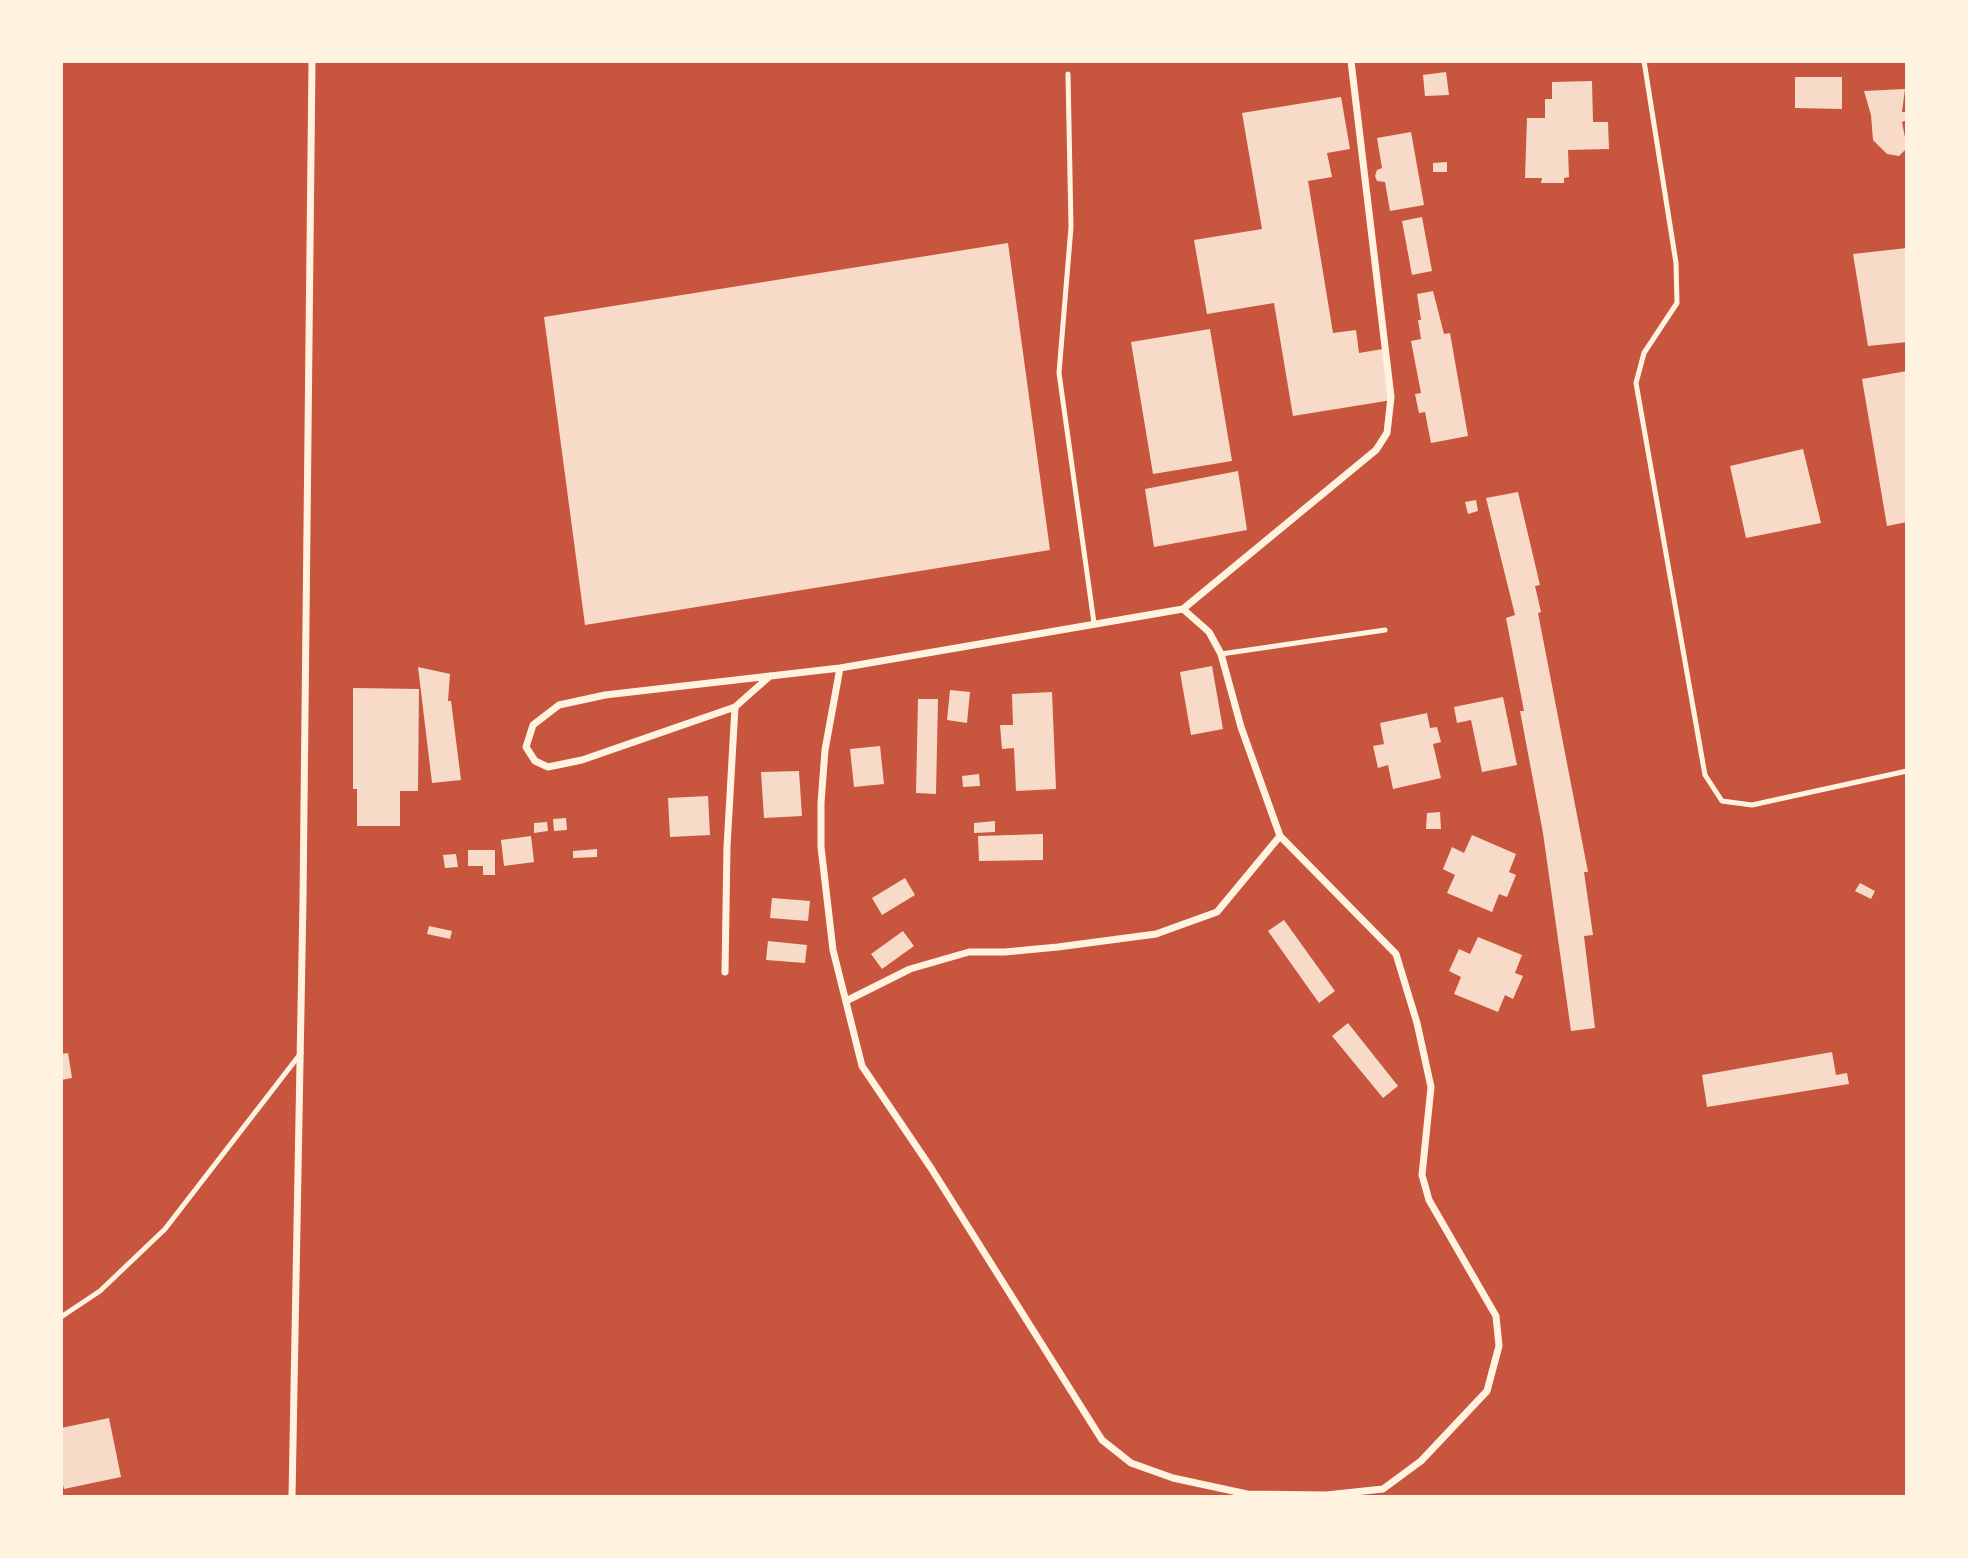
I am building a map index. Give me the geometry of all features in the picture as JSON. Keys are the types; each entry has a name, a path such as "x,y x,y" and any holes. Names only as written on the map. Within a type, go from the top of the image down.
{"street":[{"path":"292,1497 312,61"},
{"path":"770,676 735,707 582,760 548,767 535,761 526,747 533,725 559,705 605,695 770,676 840,668 1183,609 1377,450 1387,433 1391,397 1351,61"},
{"path":"840,668 825,750 821,847 834,950 862,1066 931,1168 1102,1440 1131,1463 1174,1478 1247,1494 1326,1495 1383,1489 1421,1461 1487,1391 1499,1346 1496,1316 1429,1200 1422,1175 1431,1087 1417,1023 1396,954 1280,836 1241,727 1221,654 1209,632 1183,609"},
{"path":"725,972 727,847 735,707"},
{"path":"846,1001 910,969 969,952 1058,947 1156,934 1217,912 1280,836"}],"lane":[{"path":"1644,61 1675,263 1676,303 1644,353 1636,383 1705,775 1722,801 1752,805 1907,771"},
{"path":"1068,74 1071,227 1059,373 1094,624"},
{"path":"1221,654 1385,630"},
{"path":"61,1317 100,1292 165,1229 300,1053"}],"building":[{"path":"1446,72 1449,95 1425,96 1423,75"},
{"path":"1795,77 1842,77 1842,109 1795,108"},
{"path":"1592,81 1593,122 1608,122 1609,149 1568,150 1569,177 1564,178 1564,183 1541,183 1542,178 1525,178 1527,118 1545,118 1545,99 1552,99 1552,82"},
{"path":"1905,89 1902,112 1907,112 1907,120 1902,122 1907,148 1899,156 1887,154 1873,140 1871,115 1864,91"},
{"path":"1341,97 1350,149 1327,153 1332,177 1308,181 1333,333 1356,330 1359,353 1383,349 1392,400 1293,416 1274,303 1207,314 1194,240 1262,229 1242,113"},
{"path":"1411,132 1424,205 1390,211 1385,182 1377,181 1375,176 1377,170 1382,168 1377,138"},
{"path":"1447,162 1447,172 1433,172 1433,163"},
{"path":"1422,217 1432,271 1412,275 1402,221"},
{"path":"1008,243 1050,550 585,625 544,317"},
{"path":"1907,248 1907,342 1868,346 1853,254"},
{"path":"1433,291 1444,334 1450,333 1468,436 1431,443 1425,412 1419,413 1415,394 1421,393 1411,341 1421,339 1417,294"},
{"path":"1210,329 1232,461 1153,474 1131,342"},
{"path":"1907,371 1907,522 1887,526 1862,379"},
{"path":"1803,449 1821,523 1746,538 1730,466"},
{"path":"1238,471 1247,530 1154,547 1145,489"},
{"path":"1518,492 1540,585 1535,586 1541,612 1538,613 1588,872 1584,872 1593,935 1584,936 1595,1028 1571,1031 1543,833 1520,711 1524,711 1506,618 1515,615 1486,498"},
{"path":"1476,500 1478,511 1468,514 1465,502"},
{"path":"1212,666 1223,729 1191,735 1180,672"},
{"path":"418,667 450,674 448,701 451,701 461,780 432,783"},
{"path":"353,688 419,689 418,791 400,791 400,826 357,826 357,789 353,789"},
{"path":"950,690 970,692 967,723 947,720"},
{"path":"1052,692 1056,789 1016,791 1014,748 1002,749 1000,725 1013,725 1012,694"},
{"path":"1503,697 1517,765 1482,772 1471,720 1457,723 1454,707"},
{"path":"918,699 938,699 936,794 916,793"},
{"path":"1427,713 1430,728 1437,727 1441,742 1433,744 1441,778 1393,789 1388,765 1378,768 1373,746 1384,744 1380,723"},
{"path":"880,746 884,784 854,787 850,749"},
{"path":"799,771 802,816 764,818 761,772"},
{"path":"979,774 980,786 963,787 962,776"},
{"path":"708,796 710,835 670,837 668,798"},
{"path":"1440,812 1441,829 1426,829 1427,813"},
{"path":"566,818 567,830 554,831 553,819"},
{"path":"995,821 995,832 974,833 974,823"},
{"path":"547,822 548,831 534,833 534,823"},
{"path":"1043,834 1043,860 979,861 978,836"},
{"path":"1472,835 1516,854 1509,872 1516,875 1507,897 1499,894 1492,912 1447,893 1455,875 1443,869 1452,847 1464,853"},
{"path":"531,836 534,862 504,866 501,840"},
{"path":"597,849 597,857 573,858 573,851"},
{"path":"468,850 495,850 495,875 483,875 483,866 468,866"},
{"path":"456,854 458,867 445,868 443,855"},
{"path":"905,878 915,895 882,915 872,898"},
{"path":"1860,883 1875,891 1871,899 1855,891"},
{"path":"772,898 810,901 808,921 770,918"},
{"path":"1284,920 1335,991 1319,1003 1268,931"},
{"path":"429,926 452,931 450,939 427,934"},
{"path":"903,931 914,946 882,969 871,954"},
{"path":"1478,937 1522,955 1515,973 1523,976 1513,999 1505,995 1498,1012 1454,994 1461,977 1449,971 1459,949 1470,954"},
{"path":"768,941 807,945 805,963 766,960"},
{"path":"1348,1023 1398,1086 1383,1098 1332,1036"},
{"path":"1832,1052 1836,1075 1847,1073 1849,1084 1707,1107 1702,1075"},
{"path":"68,1053 72,1078 61,1080 61,1054"},
{"path":"109,1418 121,1477 64,1489 61,1477 61,1428"}]}
